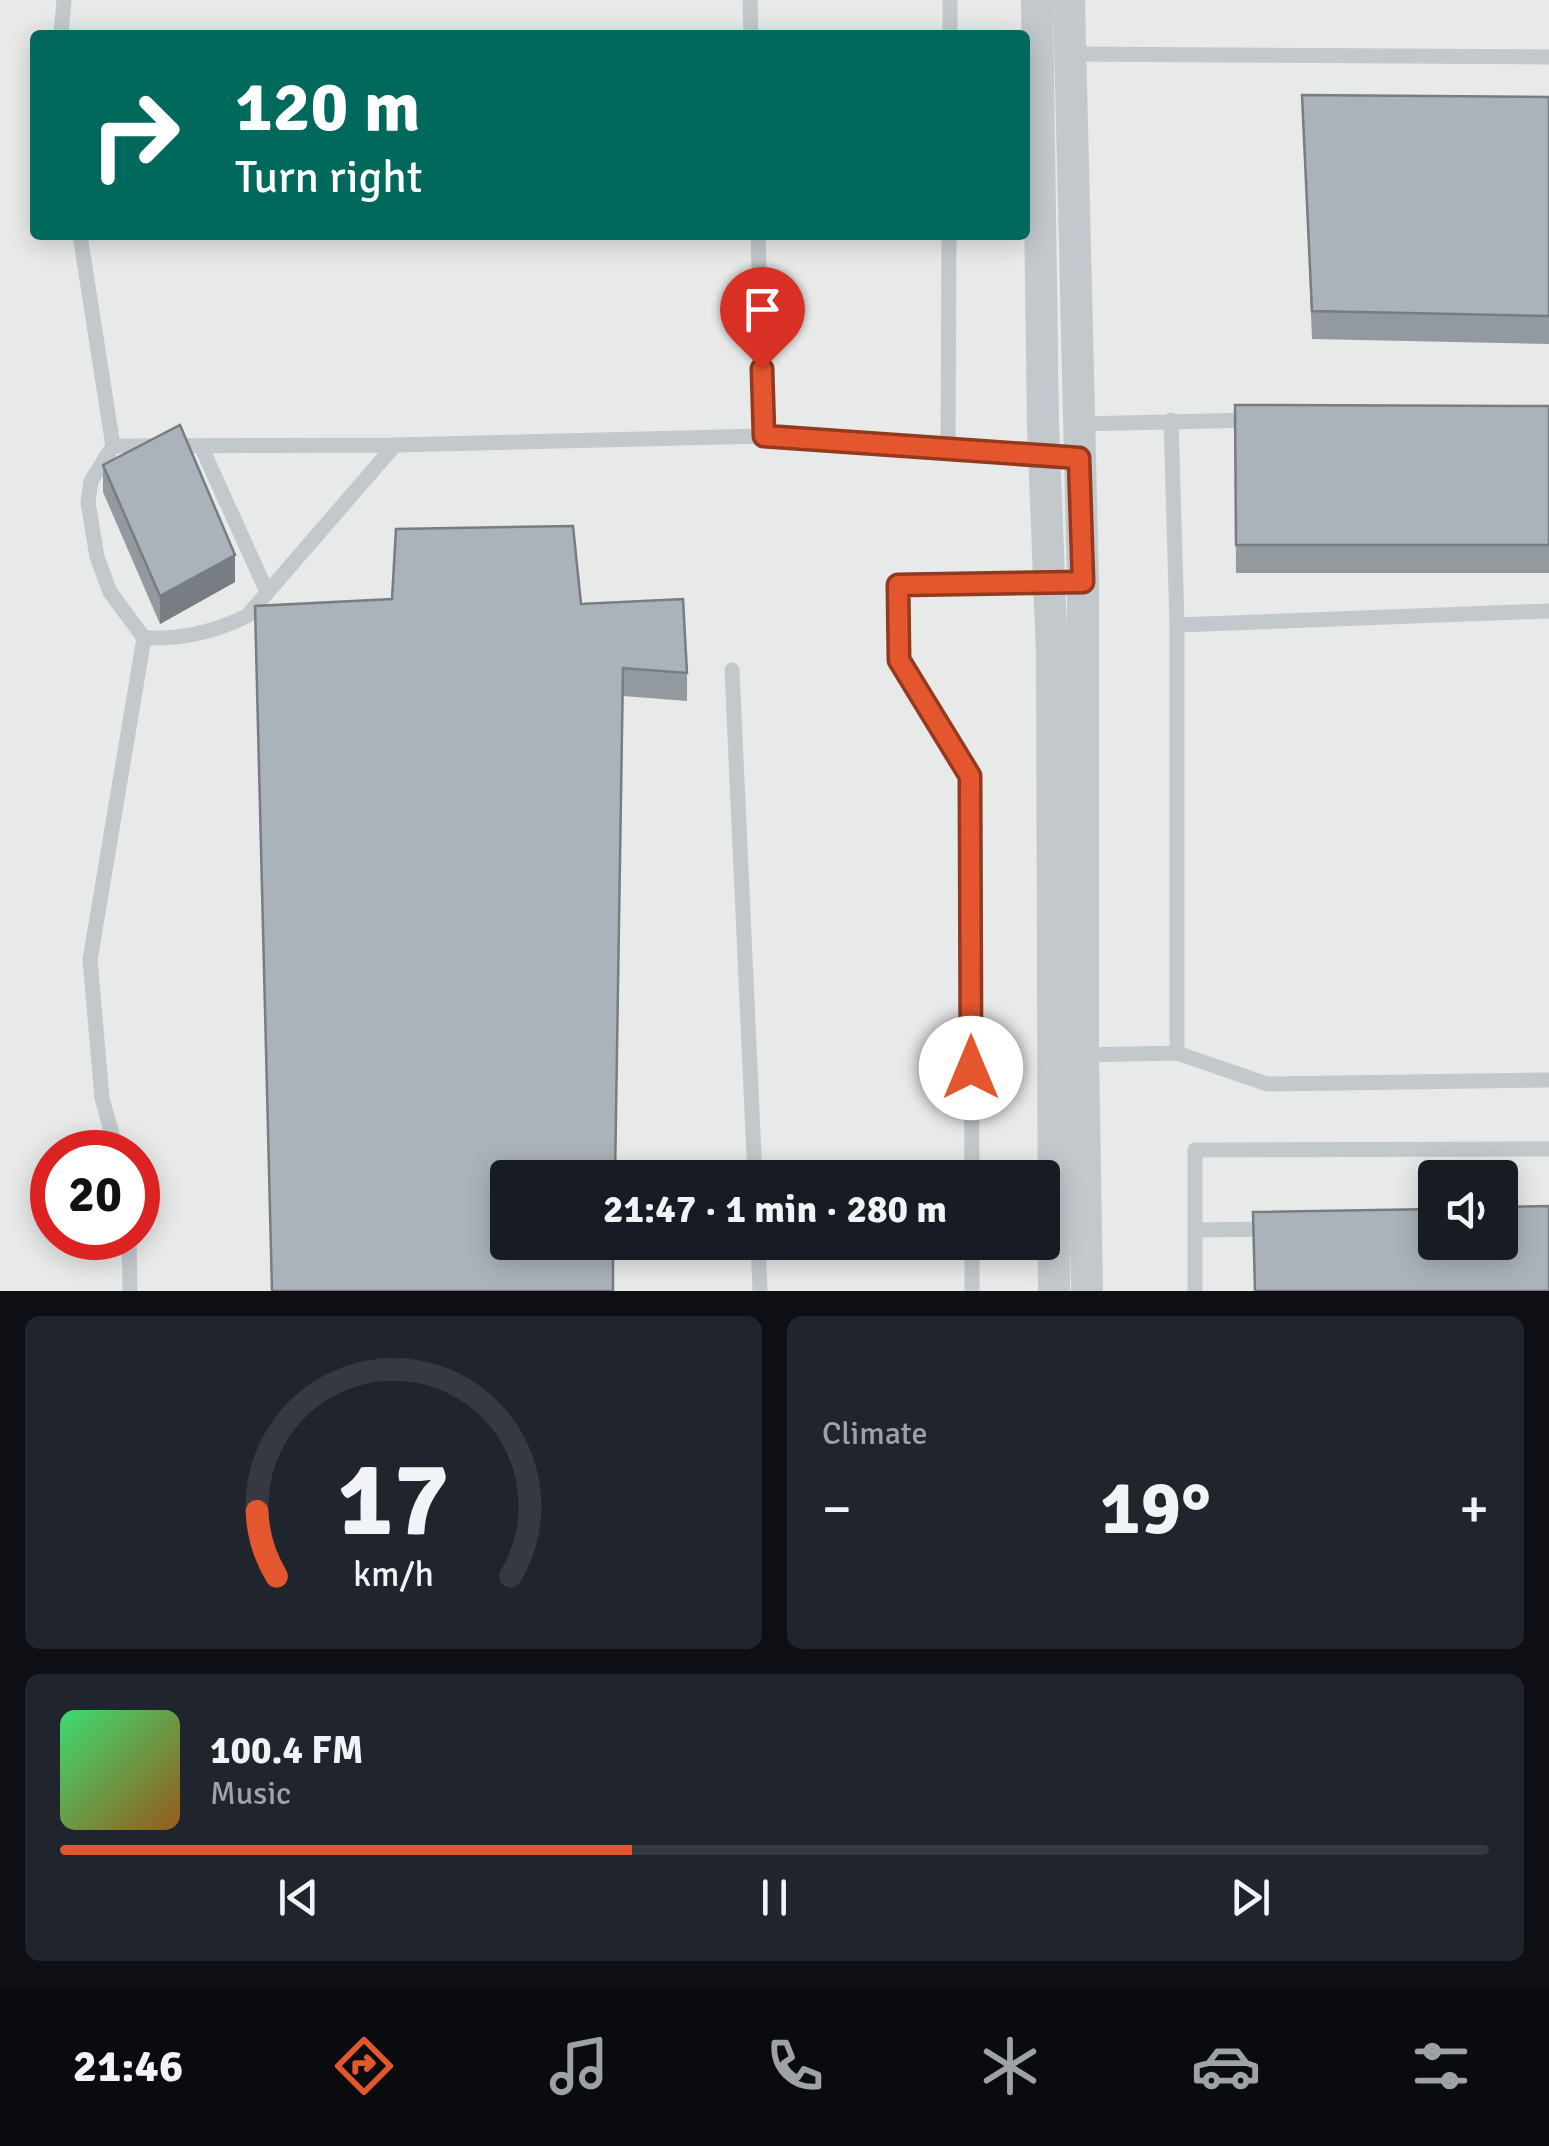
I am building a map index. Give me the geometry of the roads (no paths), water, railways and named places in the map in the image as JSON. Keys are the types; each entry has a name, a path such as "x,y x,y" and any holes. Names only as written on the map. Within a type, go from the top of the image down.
{"street":[{"path":"1037,0 1054,54 1080,424 1083,582 1068,1056 1054,1291"},
{"path":"1069,0 1054,54 1044,440 1068,1056 1087,1291"}],"lane":[{"path":"61,30 64,0"},
{"path":"750,0 751,30"},
{"path":"950,0 950,30"},
{"path":"1054,54 1549,56"},
{"path":"81,240 113,446 91,481 88,502 97,558 110,592 144,638 90,960 102,1098 111,1130"},
{"path":"758,240 764,436"},
{"path":"948,447 949,240"},
{"path":"113,446 395,445 764,436 948,447 1044,440 1080,424 1270,419"},
{"path":"1171,420 1178,626 1177,1053"},
{"path":"1044,440 1079,458"},
{"path":"144,638 213,632 246,616 395,445"},
{"path":"201,446 267,592"},
{"path":"972,1160 970,776 899,660 898,585 1083,582"},
{"path":"1178,626 1549,611"},
{"path":"732,670 754,1160"},
{"path":"1068,1056 1177,1053 1267,1084 1549,1080"},
{"path":"1194,1291 1195,1150 1549,1149"},
{"path":"1195,1230 1287,1228"},
{"path":"129,1260 130,1291"},
{"path":"759,1260 760,1291"},
{"path":"972,1260 972,1291"}]}
